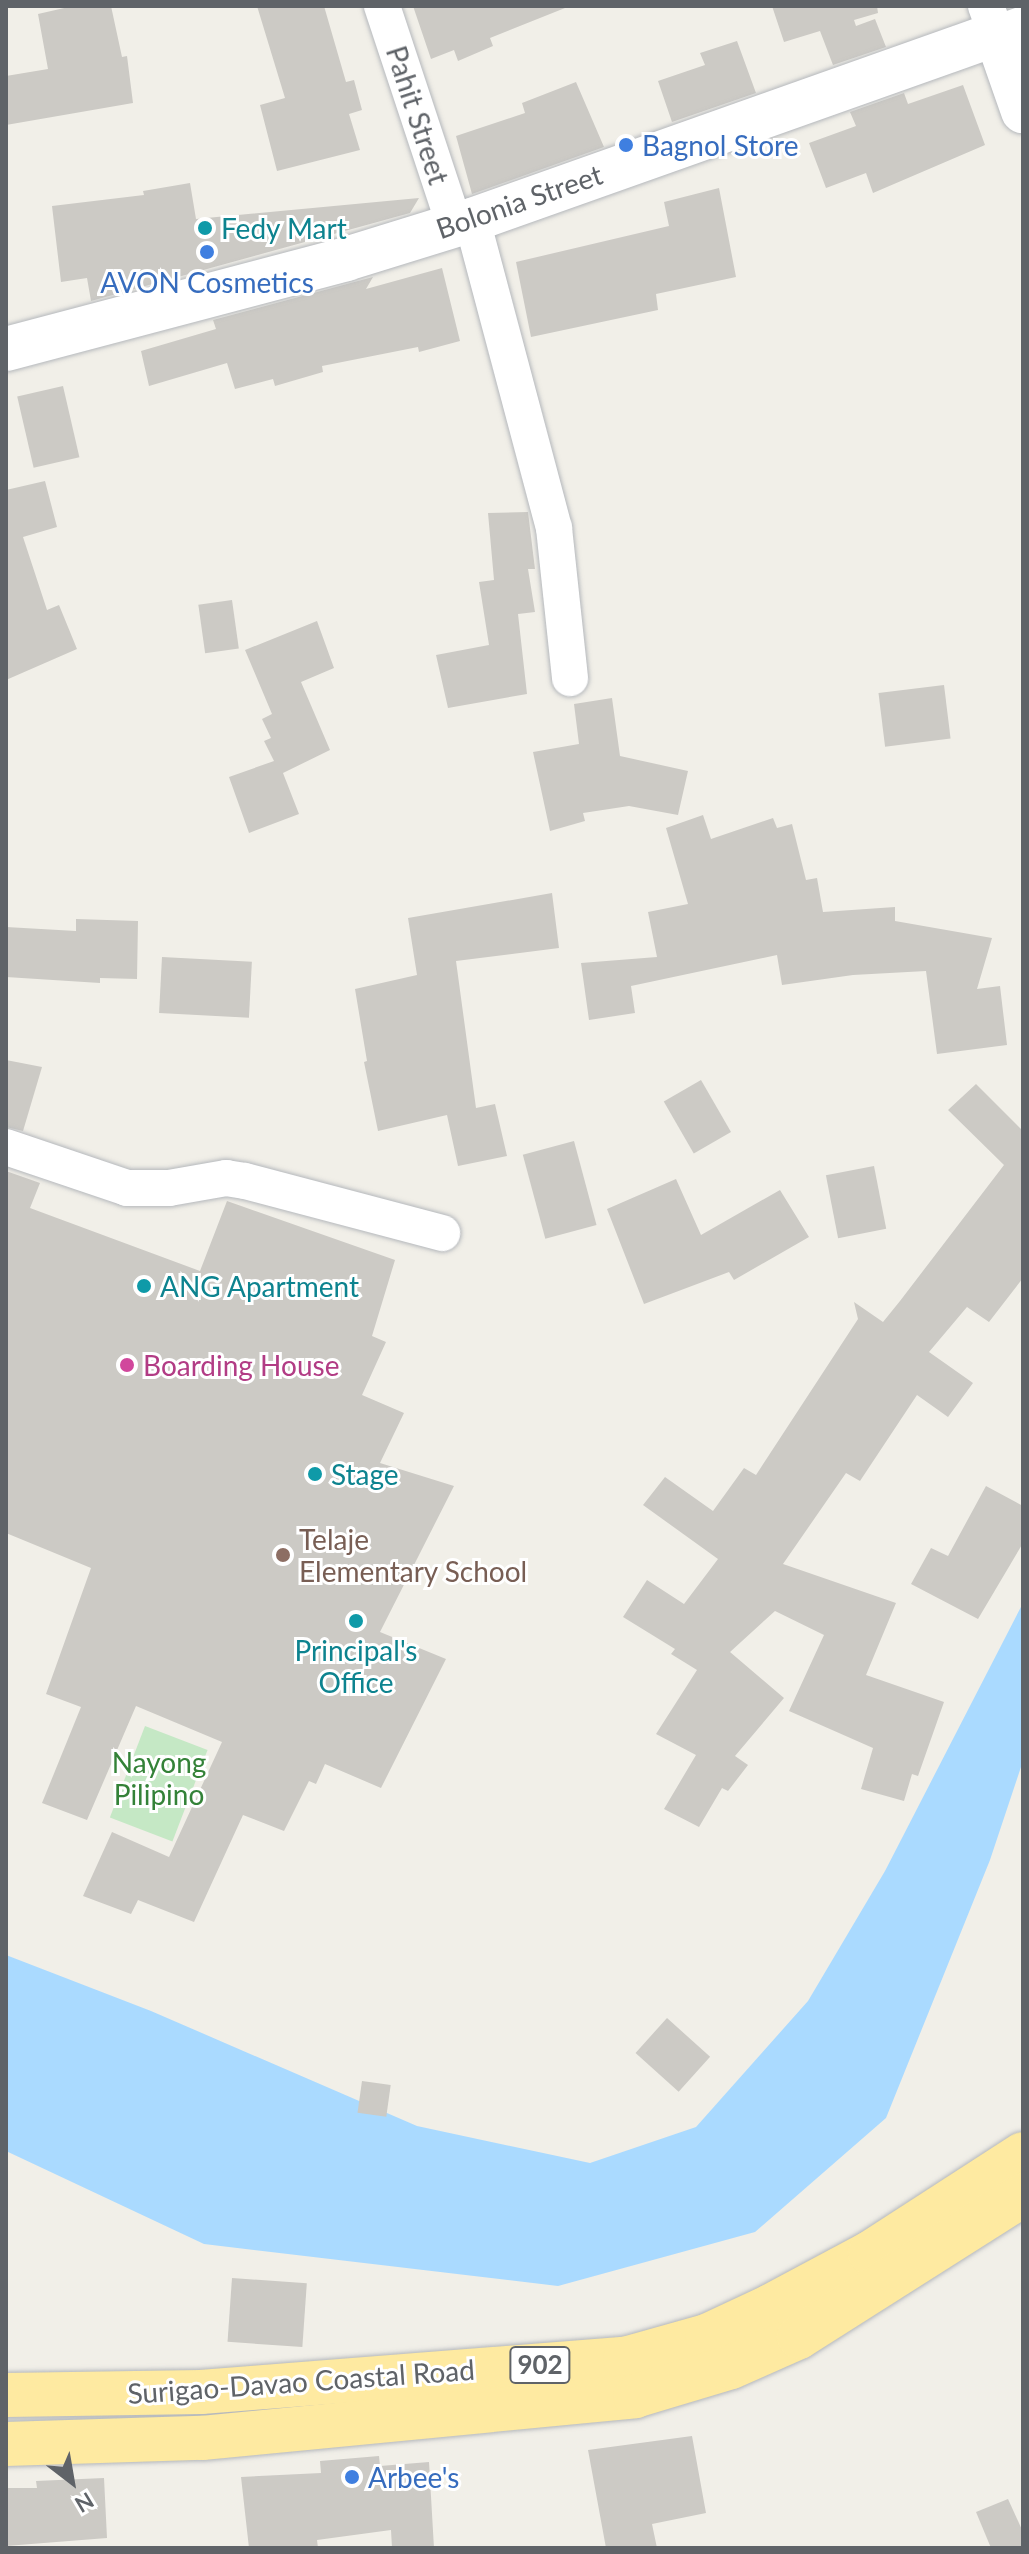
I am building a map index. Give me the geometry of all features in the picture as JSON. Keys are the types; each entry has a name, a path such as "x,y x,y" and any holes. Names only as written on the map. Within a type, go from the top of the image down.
{"highway":[{"name":"Surigao-Davao Coastal Road","path":"6,2444 202,2438 635,2396 731,2367 799,2337 870,2253 1023,2154"},
{"name":"Surigao-Davao Coastal Road","path":"6,2395 201,2392 625,2359 832,2295 1023,2195"},
{"path":"201,2392 202,2438"}],"main road":[{"name":"Bolonia Street","path":"6,349 346,259 463,222 1002,21"},
{"path":"1002,21 1023,111"}],"street":[{"name":"Pahit Street","path":"382,6 463,222 554,528 570,678"},
{"path":"6,1147 127,1188 151,1189 226,1178 442,1233"}],"green space":[{"name":"Nayong Pilipino","path":"145,1726 208,1750 172,1842 110,1817"}],"water":[{"path":"1023,1603 1023,1761 990,1860 886,2118 755,2232 558,2286 204,2244 6,2151 6,1955 151,2011 417,2126 590,2163 696,2127 808,2001 885,1871"}],"building":[{"path":"73,6 111,6 122,57 127,56 133,103 6,125 6,76 48,69 38,14"},
{"path":"257,6 324,6 346,82 354,80 362,110 349,114 360,150 277,171 260,105 285,98"},
{"path":"413,6 565,8 490,38 493,46 458,61 454,50 431,59"},
{"path":"772,6 877,6 878,13 854,20 856,26 875,19 886,47 833,65 820,31 784,42"},
{"path":"737,41 756,93 672,122 658,81 705,65 700,53"},
{"path":"576,82 604,147 472,194 456,136 525,113 522,103"},
{"path":"963,85 985,145 873,193 866,173 826,188 809,143 856,126 850,112 904,93 908,104"},
{"path":"190,183 196,219 419,198 410,213 91,301 87,278 61,282 52,206 144,195 143,191"},
{"path":"719,188 736,277 656,294 658,310 531,337 516,262 669,226 664,202"},
{"path":"442,268 460,341 419,352 418,347 322,366 323,372 275,386 273,379 235,389 227,363 149,386 141,351 216,329 213,320 373,277 366,289"},
{"path":"63,386 79,457 34,468 17,397"},
{"path":"45,481 57,527 23,537 47,610 59,605 77,649 6,680 6,490"},
{"path":"528,512 535,569 528,569 535,612 518,614 527,694 448,708 436,655 489,645 479,582 494,580 488,513"},
{"path":"232,600 239,649 205,653 198,605"},
{"path":"317,621 334,668 301,682 330,750 283,773 299,814 249,833 229,777 274,761 264,741 271,738 262,719 272,714 245,650"},
{"path":"944,685 951,739 885,747 878,693"},
{"path":"612,698 620,756 688,771 678,815 629,806 583,813 585,821 550,831 533,752 579,744 574,704"},
{"path":"703,815 711,839 773,818 777,828 792,824 806,880 817,878 823,912 895,907 895,921 992,938 977,989 1000,986 1007,1045 937,1054 926,971 853,975 782,985 777,955 631,986 635,1013 589,1020 581,963 657,957 648,912 688,904 666,828"},
{"path":"552,893 559,948 456,961 476,1108 495,1104 507,1156 458,1166 447,1115 378,1131 364,1062 367,1061 355,989 417,975 408,918"},
{"path":"76,919 138,921 137,979 100,978 100,983 6,977 6,927 76,931"},
{"path":"162,957 252,962 249,1018 159,1013"},
{"path":"6,1060 42,1067 23,1131 6,1127"},
{"path":"701,1080 731,1132 694,1153 664,1102"},
{"path":"976,1084 1023,1131 1023,1278 989,1322 967,1307 929,1352 973,1383 948,1417 917,1395 860,1481 846,1473 783,1564 896,1603 866,1675 944,1702 918,1776 912,1774 904,1801 861,1789 873,1748 789,1711 824,1635 775,1611 730,1652 784,1698 735,1756 748,1765 728,1791 722,1788 699,1827 664,1809 696,1755 656,1734 697,1670 671,1654 675,1649 623,1617 647,1580 684,1604 718,1559 643,1505 665,1477 713,1511 744,1468 756,1475 858,1319 854,1302 883,1322 900,1301 1004,1165 948,1110"},
{"path":"574,1141 597,1225 545,1239 523,1155"},
{"path":"874,1166 886,1229 838,1238 826,1175"},
{"name":"Telaje Elementary School","path":"6,1171 40,1183 30,1208 200,1271 227,1201 395,1260 372,1336 386,1342 362,1395 404,1413 380,1463 454,1486 380,1632 446,1659 381,1788 325,1764 316,1784 309,1781 284,1831 243,1815 194,1922 138,1900 131,1914 83,1896 112,1832 169,1857 222,1742 136,1706 87,1820 42,1803 81,1707 46,1694 91,1568 6,1533"},
{"path":"676,1179 701,1235 780,1190 809,1237 734,1280 729,1272 644,1304 607,1209"},
{"path":"986,1486 1023,1506 1023,1543 978,1619 911,1584 931,1548 948,1556"},
{"path":"667,2018 710,2057 679,2092 636,2053"},
{"path":"362,2081 391,2085 386,2117 358,2113"},
{"path":"232,2278 307,2283 302,2347 228,2342"},
{"path":"692,2436 706,2513 652,2524 657,2548 606,2548 588,2450"},
{"path":"379,2456 380,2466 429,2462 434,2548 392,2548 391,2530 317,2540 318,2548 249,2548 241,2477 321,2473 320,2461"},
{"path":"104,2478 107,2538 6,2546 6,2488 37,2488 36,2481"},
{"path":"1008,2499 1023,2532 1023,2548 991,2548 976,2512"}],"place":[{"name":"Bagnol Store","path":"626,145"},
{"name":"Fedy Mart","path":"205,228"},
{"name":"AVON Cosmetics","path":"207,252"},
{"name":"ANG Apartment","path":"144,1286"},
{"name":"Boarding House","path":"127,1365"},
{"name":"Stage","path":"315,1474"},
{"name":"Telaje Elementary School","path":"283,1555"},
{"name":"Principal's Office","path":"356,1621"},
{"name":"Arbee's","path":"352,2477"}]}
